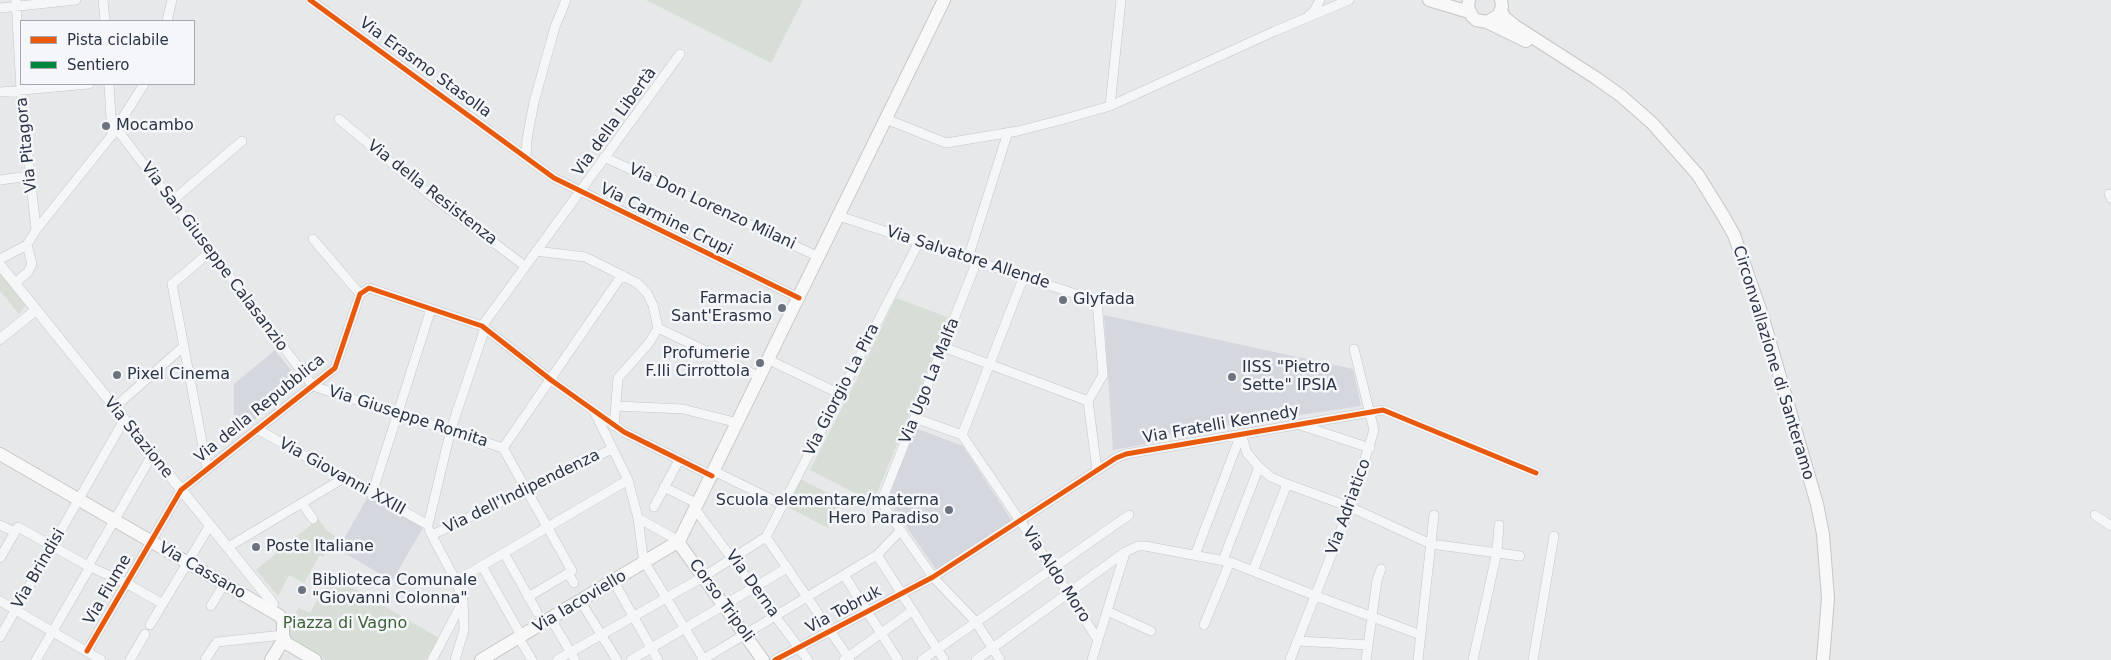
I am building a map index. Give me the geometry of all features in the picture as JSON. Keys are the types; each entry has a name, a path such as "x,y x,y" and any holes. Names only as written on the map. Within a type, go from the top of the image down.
{"main road":[{"path":"679,542 944,0"},
{"path":"1429,0 1469,6 1476,20 1487,22 1534,46 1554,52"},
{"path":"1487,22 1496,18 1501,5"},
{"path":"1501,5 1504,17 1554,52"},
{"name":"Circonvallazione di Santeramo","path":"1554,52 1604,83 1652,123 1713,195 1734,235 1762,315 1817,504 1823,534 1828,598 1823,660"},
{"name":"Via Cassano","path":"0,454 186,564 269,610 281,618 284,637"},
{"name":"Via Iacoviello","path":"486,659 679,542"},
{"name":"Corso Tripoli","path":"679,542 763,660"},
{"path":"271,660 284,637 289,645 315,660"}],"street":[{"path":"0,8 16,3 76,0"},
{"path":"103,0 105,20"},
{"path":"166,20 172,0"},
{"name":"Via Erasmo Stasolla","path":"310,0 526,158"},
{"path":"526,158 532,111 543,67 566,0"},
{"path":"1110,106 1121,0"},
{"path":"1304,18 1314,11 1320,0"},
{"path":"886,119 946,143 1061,120 1110,106 1304,18 1349,0"},
{"name":"Via Pitagora","path":"16,3 20,73"},
{"name":"Via della Libertà","path":"428,525 451,429 483,327 525,266 680,54"},
{"name":"Via Pitagora","path":"21,85 36,230"},
{"path":"0,92 78,85"},
{"path":"109,85 114,131"},
{"path":"0,259 27,245 36,230 114,131 143,85"},
{"name":"Via della Resistenza","path":"339,119 430,195 525,266"},
{"name":"Via San Giuseppe Calasanzio","path":"114,131 172,201 313,386"},
{"path":"968,258 1008,132"},
{"path":"172,201 242,141"},
{"name":"Via Don Lorenzo Milani","path":"604,157 819,257"},
{"name":"Via Carmine Crupi","path":"526,158 554,178 799,298"},
{"path":"0,180 29,176"},
{"name":"Via Salvatore Allende","path":"839,216 1097,301 1104,375 1088,401"},
{"path":"313,239 360,294 369,288 483,327 614,426 679,460 713,473 783,505"},
{"name":"Via Giorgio La Pira","path":"766,537 919,242"},
{"path":"15,283 28,272 32,264 27,245"},
{"path":"536,251 585,257 637,283 647,293 653,305 658,328 649,343 618,378 614,426"},
{"path":"207,468 172,284 210,252"},
{"name":"Via Ugo La Malfa","path":"901,530 885,508 882,500 977,261"},
{"name":"Via Stazione","path":"0,265 271,601 273,604 269,610"},
{"path":"574,583 547,527 503,448 622,275"},
{"path":"915,418 962,435 1024,276"},
{"name":"Via della Repubblica","path":"150,542 181,490 335,368 360,294"},
{"path":"0,339 36,310"},
{"path":"372,494 431,310"},
{"path":"658,328 760,377"},
{"path":"114,408 184,346"},
{"path":"944,347 1088,401 1097,470"},
{"name":"Via Adriatico","path":"1290,660 1350,508 1374,430 1354,349"},
{"path":"768,360 840,394"},
{"name":"Via Giuseppe Romita","path":"313,386 451,429 503,448"},
{"path":"616,406 683,410 738,423"},
{"name":"Via Fratelli Kennedy","path":"933,577 1097,470 1126,454 1298,424 1383,410 1536,473"},
{"path":"595,413 628,480 638,518 644,563 703,660 876,555 901,530 933,577 976,622 1000,660"},
{"name":"Via Brindisi","path":"0,637 124,420"},
{"path":"1298,424 1370,448"},
{"name":"Via Giovanni XXIII","path":"257,429 428,525"},
{"path":"1241,434 1247,453 1271,477 1350,508 1431,544 1520,556"},
{"path":"1195,556 1241,434"},
{"name":"Via Aldo Moro","path":"962,435 1098,640 1092,660"},
{"name":"Via dell'Indipendenza","path":"432,535 612,449"},
{"path":"36,660 152,455"},
{"path":"654,507 679,460"},
{"path":"1204,625 1259,467"},
{"path":"228,547 344,478"},
{"path":"456,581 628,480"},
{"path":"1253,571 1288,484"},
{"path":"664,488 697,507"},
{"path":"302,503 313,519"},
{"name":"Via Derna","path":"697,507 808,660"},
{"path":"2095,514 2111,526"},
{"path":"922,660 1128,515"},
{"path":"1418,660 1434,515"},
{"path":"638,518 679,542"},
{"path":"130,660 210,525"},
{"path":"428,525 456,581 463,600 464,630 455,660"},
{"path":"1473,660 1496,552 1499,525"},
{"path":"0,526 16,530 52,546 163,604"},
{"path":"0,558 16,530"},
{"path":"1533,660 1554,536"},
{"path":"557,660 573,656 602,634 703,577 766,537 847,659 912,610"},
{"name":"Via Fiume","path":"87,651 150,542"},
{"path":"976,660 1125,552 1145,546 1226,561 1421,635"},
{"path":"1098,640 1125,552"},
{"path":"504,553 537,612"},
{"path":"876,555 944,660"},
{"path":"482,566 532,660"},
{"path":"631,660 787,568"},
{"path":"1366,660 1377,580 1381,569"},
{"path":"528,597 570,572"},
{"path":"844,575 898,660"},
{"name":"Via Tobruk","path":"776,660 933,577"},
{"path":"614,582 658,660"},
{"path":"211,606 224,584"},
{"path":"432,660 463,600"},
{"path":"0,601 101,660"},
{"path":"581,602 617,660"},
{"path":"1107,610 1151,631"},
{"path":"551,619 573,656"},
{"path":"205,660 217,642 284,637"},
{"path":"1298,641 1368,646"}],"shaded area":[{"name":"IISS \"Pietro Sette\" IPSIA","path":"1104,315 1353,369 1361,406 1157,436 1153,443 1113,450"},
{"path":"275,350 301,383 245,427 234,414 234,384"},
{"name":"Scuola elementare/materna Hero Paradiso","path":"915,428 963,446 1012,521 937,571 887,499"},
{"path":"370,493 424,526 392,581 338,549"}],"green space":[{"path":"646,0 803,0 771,63"},
{"path":"0,271 26,305 19,314 0,291"},
{"path":"896,298 950,318 873,502 810,470"},
{"path":"800,479 842,500 828,528 786,506"},
{"path":"316,516 327,531 335,536 323,557 320,555 304,583 289,575 278,596 256,570 311,525 309,521"},
{"name":"Piazza di Vagno","path":"331,575 439,638 426,660 325,660 288,639 285,630 291,618 299,608 310,613"}],"marked path":[{"path":"580,594 584,599"},
{"path":"540,617 543,623"}],"cycle path":[{"path":"310,0 554,178 799,298"},
{"path":"87,651 181,490 335,368 360,294 369,288 482,326 551,380 624,432 712,476"},
{"path":"775,660 933,577 1116,458 1126,454 1383,410 1536,473"}],"place":[{"name":"Mocambo","path":"106,126"},
{"name":"Glyfada","path":"1063,300"},
{"name":"Farmacia Sant'Erasmo","path":"782,308"},
{"name":"Profumerie F.lli Cirrottola","path":"760,363"},
{"name":"Pixel Cinema","path":"117,375"},
{"name":"IISS \"Pietro Sette\" IPSIA","path":"1232,377"},
{"name":"Scuola elementare/materna Hero Paradiso","path":"949,510"},
{"name":"Poste Italiane","path":"256,547"},
{"name":"Biblioteca Comunale \"Giovanni Colonna\"","path":"302,590"}]}
